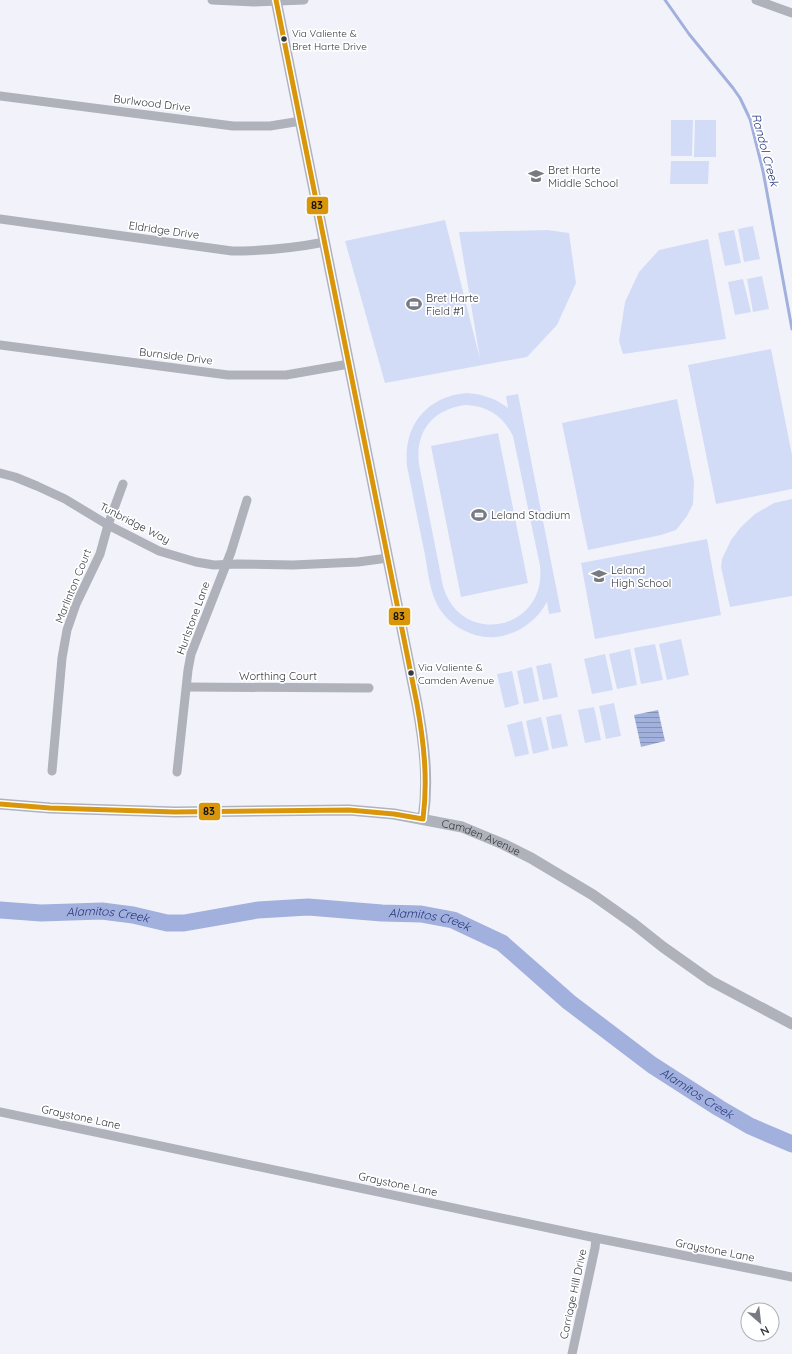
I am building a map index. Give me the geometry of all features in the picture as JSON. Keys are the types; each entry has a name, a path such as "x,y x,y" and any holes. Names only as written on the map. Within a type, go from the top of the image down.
{"street":[{"path":"212,0 304,0"},
{"path":"756,0 792,12"},
{"path":"276,1 422,735 425,759 426,789 423,819"},
{"name":"Burlwood Drive","path":"0,96 233,126 270,126 300,121"},
{"name":"Eldridge Drive","path":"0,219 232,251 261,251 306,246 325,242"},
{"name":"Burnside Drive","path":"0,345 228,375 286,375 349,364"},
{"name":"Tunbridge Way","path":"0,473 15,477 64,499 108,525 159,551 196,562 214,565 293,565 358,562 388,558"},
{"name":"Marlinton Court","path":"52,771 62,658 67,630 76,604 100,554 108,525 123,484"},
{"name":"Hurlstone Lane","path":"177,772 191,654 231,552 247,500"},
{"name":"Worthing Court","path":"187,687 369,688"},
{"name":"Camden Avenue","path":"0,804 50,808 175,812 349,810 394,814 450,824 475,832 531,858 593,895 711,981 792,1024"},
{"name":"Graystone Lane","path":"0,1112 596,1238 792,1277"},
{"name":"Carriage Hill Drive","path":"572,1354 596,1238"}],"shaded area":[{"path":"671,120 693,120 692,156 671,156"},
{"path":"695,120 716,120 716,157 694,157"},
{"path":"671,161 709,161 708,184 670,184"},
{"path":"445,220 480,359 459,232 547,230 569,233 576,283 557,325 527,357 385,383 345,241"},
{"path":"753,226 760,259 744,262 738,229"},
{"path":"734,230 741,263 725,266 718,233"},
{"path":"708,239 726,339 623,354 619,341 625,302 639,272 659,250"},
{"path":"762,276 769,309 753,312 747,279"},
{"path":"743,279 751,312 735,315 728,282"},
{"path":"771,349 792,455 792,489 716,504 688,365"},
{"path":"466,393 477,394 493,399 508,408 506,396 518,394 561,612 549,614 547,602 543,609 526,626 512,633 496,637 471,634 450,621 439,608 433,596 430,583 407,466 409,438 413,426 429,407 439,400","holes":["466,405 481,407 494,413 505,423 513,436 540,566 539,588 530,605 517,617 501,624 483,624 467,618 453,606 443,586 419,464 420,441 423,432 429,424 444,411 454,407"]},
{"path":"677,399 694,481 693,504 687,516 676,530 661,535 588,550 562,423"},
{"name":"Leland Stadium","path":"498,433 528,583 461,597 431,446"},
{"path":"792,499 792,596 730,607 721,567 722,559 731,540 741,527 755,514 774,503"},
{"path":"707,539 721,615 595,639 581,563"},
{"path":"681,639 689,675 667,680 659,644"},
{"path":"655,644 663,680 641,684 634,648"},
{"path":"630,649 637,685 617,689 609,654"},
{"path":"605,654 613,690 592,694 584,659"},
{"path":"551,663 558,697 543,700 536,666"},
{"path":"532,667 539,701 524,704 517,671"},
{"path":"512,671 519,704 505,708 497,674"},
{"path":"614,703 621,736 606,739 599,706"},
{"path":"594,707 601,740 585,743 578,710"},
{"path":"561,714 568,746 552,749 546,717"},
{"path":"541,717 549,750 533,754 526,721"},
{"path":"522,721 529,754 515,757 507,725"}],"water":[{"path":"658,710 665,741 641,747 634,715"}],"waterway":[{"name":"Randol Creek","path":"665,0 689,34 733,88 740,98 750,119 763,171 792,329"},
{"name":"Alamitos Creek","path":"0,910 41,913 102,911 133,915 167,923 184,923 258,910 308,907 382,913 421,914 453,920 502,943 569,1002 652,1065 750,1126 792,1144"}],"transit line":[{"name":"83","path":"0,804 50,808 175,812 349,810 394,814 423,819 425,776 422,733 417,704 276,0"}],"place":[{"name":"Via Valiente & Bret Harte Drive","path":"284,39"},
{"name":"Bret Harte Middle School","path":"536,176"},
{"name":"Bret Harte Field #1","path":"414,304"},
{"name":"Leland Stadium","path":"479,515"},
{"name":"Leland High School","path":"599,576"},
{"name":"Via Valiente & Camden Avenue","path":"411,673"}]}
